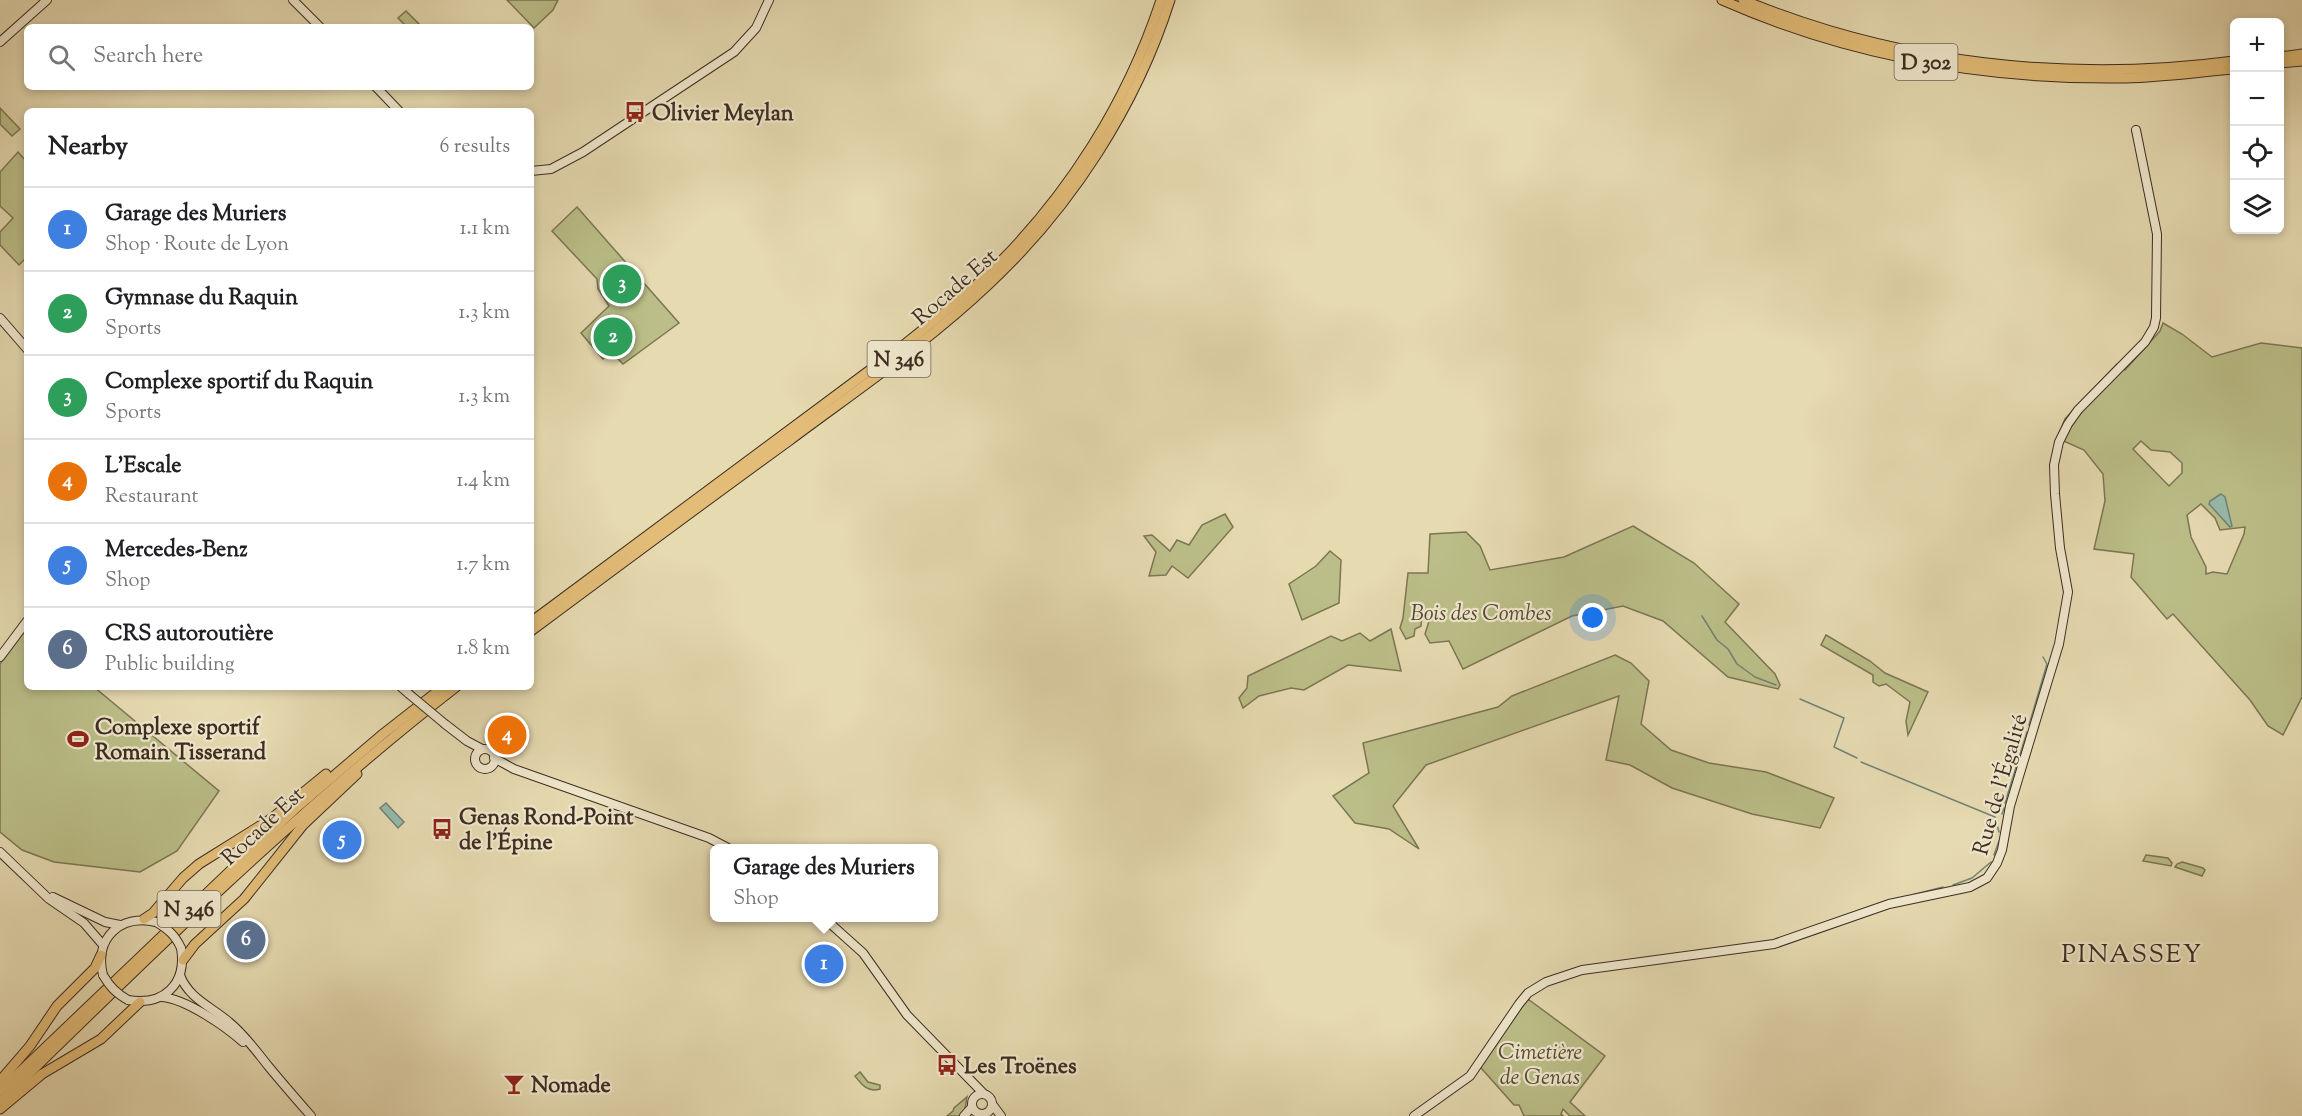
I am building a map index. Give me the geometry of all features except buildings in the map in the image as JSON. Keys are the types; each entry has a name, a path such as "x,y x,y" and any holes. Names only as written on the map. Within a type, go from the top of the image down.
{"highway":[{"name":"Rocade Est","path":"534,619 905,344 990,272 1046,212 1083,160 1130,78 1161,0"},
{"name":"Rocade Est","path":"534,629 898,360 990,284 1051,217 1096,155 1120,116 1140,75 1170,0"},
{"name":"D 302","path":"1722,0 1809,33 1913,60 2013,74 2117,74 2230,69"},
{"name":"D 302","path":"1743,0 1776,14 1848,36 1939,57 2023,68 2117,74"},
{"path":"2284,56 2302,54"},
{"path":"2284,63 2302,61"},
{"name":"D 302","path":"2140,73 2230,62"},
{"name":"Rocade Est","path":"0,1091 264,838 383,734 439,690"},
{"name":"Rocade Est","path":"0,1102 276,837 399,732 452,690"},
{"path":"183,960 195,944 239,904 303,825 396,740 399,732"},
{"path":"144,919 153,913 183,878 199,864 266,823 376,734 383,734"},
{"path":"0,1081 30,1046 57,1006 95,968 101,955"},
{"path":"0,1109 42,1074 101,1039 140,1002"}],"street":[{"path":"0,42 47,0"},
{"path":"293,0 317,24"},
{"path":"534,171 551,169 583,152 729,56 751,35 769,0"},
{"path":"379,90 396,108"},
{"name":"Rue de l'Égalité","path":"1414,1116 1470,1076 1519,1004 1528,993 1546,982 1582,970 1788,941 1889,904 1970,887 1978,884 1992,871 2002,850 2010,806 2057,653 2067,603 2055,494 2054,465 2059,442 2078,410 2145,342 2156,318 2157,234 2136,130"},
{"path":"0,318 24,346"},
{"path":"0,657 24,625"},
{"path":"404,690 467,741 482,749 490,750 494,758 514,769 709,838 719,844"},
{"path":"467,741 479,767 514,769"},
{"path":"475,757 482,749"},
{"path":"490,767 494,758"},
{"path":"0,852 49,900 84,923 104,945"},
{"path":"32,883 50,896 85,913 105,922 120,925"},
{"path":"162,997 173,987 180,975 183,960 181,948 175,937 167,928 144,919 120,925 110,934 101,955 103,975 109,986 128,1000 140,1002 162,997 172,998 219,1024 263,1060"},
{"path":"828,922 863,953 907,1015 953,1064 990,1098 1000,1116"},
{"path":"180,975 187,989 202,1003 228,1021 251,1043 311,1116"},
{"path":"953,1064 974,1097 979,1113"},
{"path":"974,1097 984,1094"},
{"path":"964,1116 990,1110 992,1104"}],"green space":[{"path":"507,0 558,0 553,10 534,28 534,24 530,24"},
{"path":"406,11 419,24 404,24 398,18"},
{"path":"0,108 20,129 12,136 0,124"},
{"path":"18,152 24,159 24,260 19,265 0,245 0,232 13,218 0,206 0,172"},
{"path":"577,207 679,323 623,364 611,352 603,359 581,333 609,306 598,289 597,279 552,231"},
{"path":"2163,323 2212,357 2261,343 2302,348 2302,697 2283,735 2268,726 2250,700 2173,614 2167,619 2131,577 2134,554 2094,549 2105,501 2103,474 2084,450 2057,438 2065,419 2117,364 2125,370 2160,331","holes":["2141,441 2151,450 2170,452 2182,463 2182,473 2169,486 2133,449","2201,504 2215,518 2220,530 2245,527 2227,574 2213,572 2206,574 2206,567 2191,537 2187,515"]},
{"path":"1225,514 1233,527 1188,578 1172,566 1166,575 1149,576 1156,552 1144,536 1152,535 1170,551 1177,540 1189,545 1202,525"},
{"name":"Bois des Combes","path":"1633,526 1694,563 1739,604 1725,622 1775,674 1780,685 1778,689 1728,677 1663,621 1623,606 1572,616 1463,669 1449,641 1430,643 1425,634 1431,615 1422,615 1421,626 1415,629 1414,636 1406,639 1400,628 1408,573 1428,573 1430,534 1466,532 1480,546 1490,570 1564,557"},
{"path":"1330,551 1341,560 1339,603 1302,620 1289,584 1316,566"},
{"path":"1391,629 1401,671 1348,665 1304,690 1291,688 1259,696 1243,708 1239,698 1247,688 1248,676 1331,636 1342,641 1360,633 1370,641"},
{"name":"Complexe sportif Romain Tisserand","path":"24,631 24,690 98,690 219,791 177,851 140,872 54,862 22,850 0,832 0,664"},
{"path":"1826,635 1870,661 1885,673 1928,692 1908,735 1906,721 1910,702 1886,684 1879,686 1873,682 1873,675 1821,645"},
{"path":"1615,655 1631,663 1649,681 1641,724 1671,750 1709,763 1766,772 1834,798 1820,828 1752,814 1672,788 1630,765 1606,760 1619,696 1426,765 1393,806 1419,849 1389,829 1355,823 1333,796 1369,773 1363,743 1498,707 1512,696"},
{"path":"2146,855 2168,858 2172,863 2171,866 2143,861"},
{"path":"2182,862 2203,868 2205,870 2202,876 2175,867"},
{"name":"Cimetière de Genas","path":"1528,999 1605,1056 1570,1102 1585,1116 1570,1116 1563,1109 1561,1114 1563,1116 1524,1116 1519,1105 1514,1105 1481,1068 1481,1064"},
{"path":"860,1072 868,1082 880,1085 880,1089 872,1090 863,1085 855,1076"},
{"path":"967,1097 965,1109 959,1116 947,1116 954,1108"}],"shaded area":[{"path":"2221,494 2225,497 2232,526 2230,527 2209,504"},
{"path":"386,803 404,822 398,828 380,808"}],"waterway":[{"path":"1702,616 1717,640 1728,649 1737,664 1755,677 1776,685"},
{"path":"2029,725 2047,664 2043,657"},
{"path":"1800,699 1844,718 1834,747 1857,758"},
{"path":"2005,803 2027,732"},
{"path":"1861,762 1995,817 1999,832"},
{"path":"2002,814 2004,808"},
{"path":"1994,855 1999,841"},
{"path":"1953,885 1972,878 1991,862"},
{"path":"1912,895 1943,887"}],"place":[{"name":"Olivier Meylan","path":"635,112"},
{"name":"Complexe sportif du Raquin","path":"622,284"},
{"name":"Gymnase du Raquin","path":"613,337"},
{"name":"L'Escale","path":"507,735"},
{"name":"Complexe sportif Romain Tisserand","path":"78,739"},
{"name":"Genas Rond-Point de l'Épine","path":"442,829"},
{"name":"Mercedes-Benz","path":"342,840"},
{"name":"CRS autoroutière","path":"246,940"},
{"name":"Garage des Muriers","path":"824,964"},
{"name":"Les Troënes","path":"947,1065"},
{"name":"Nomade","path":"514,1084"}],"district":[{"name":"PINASSEY","path":"2132,953"}]}
